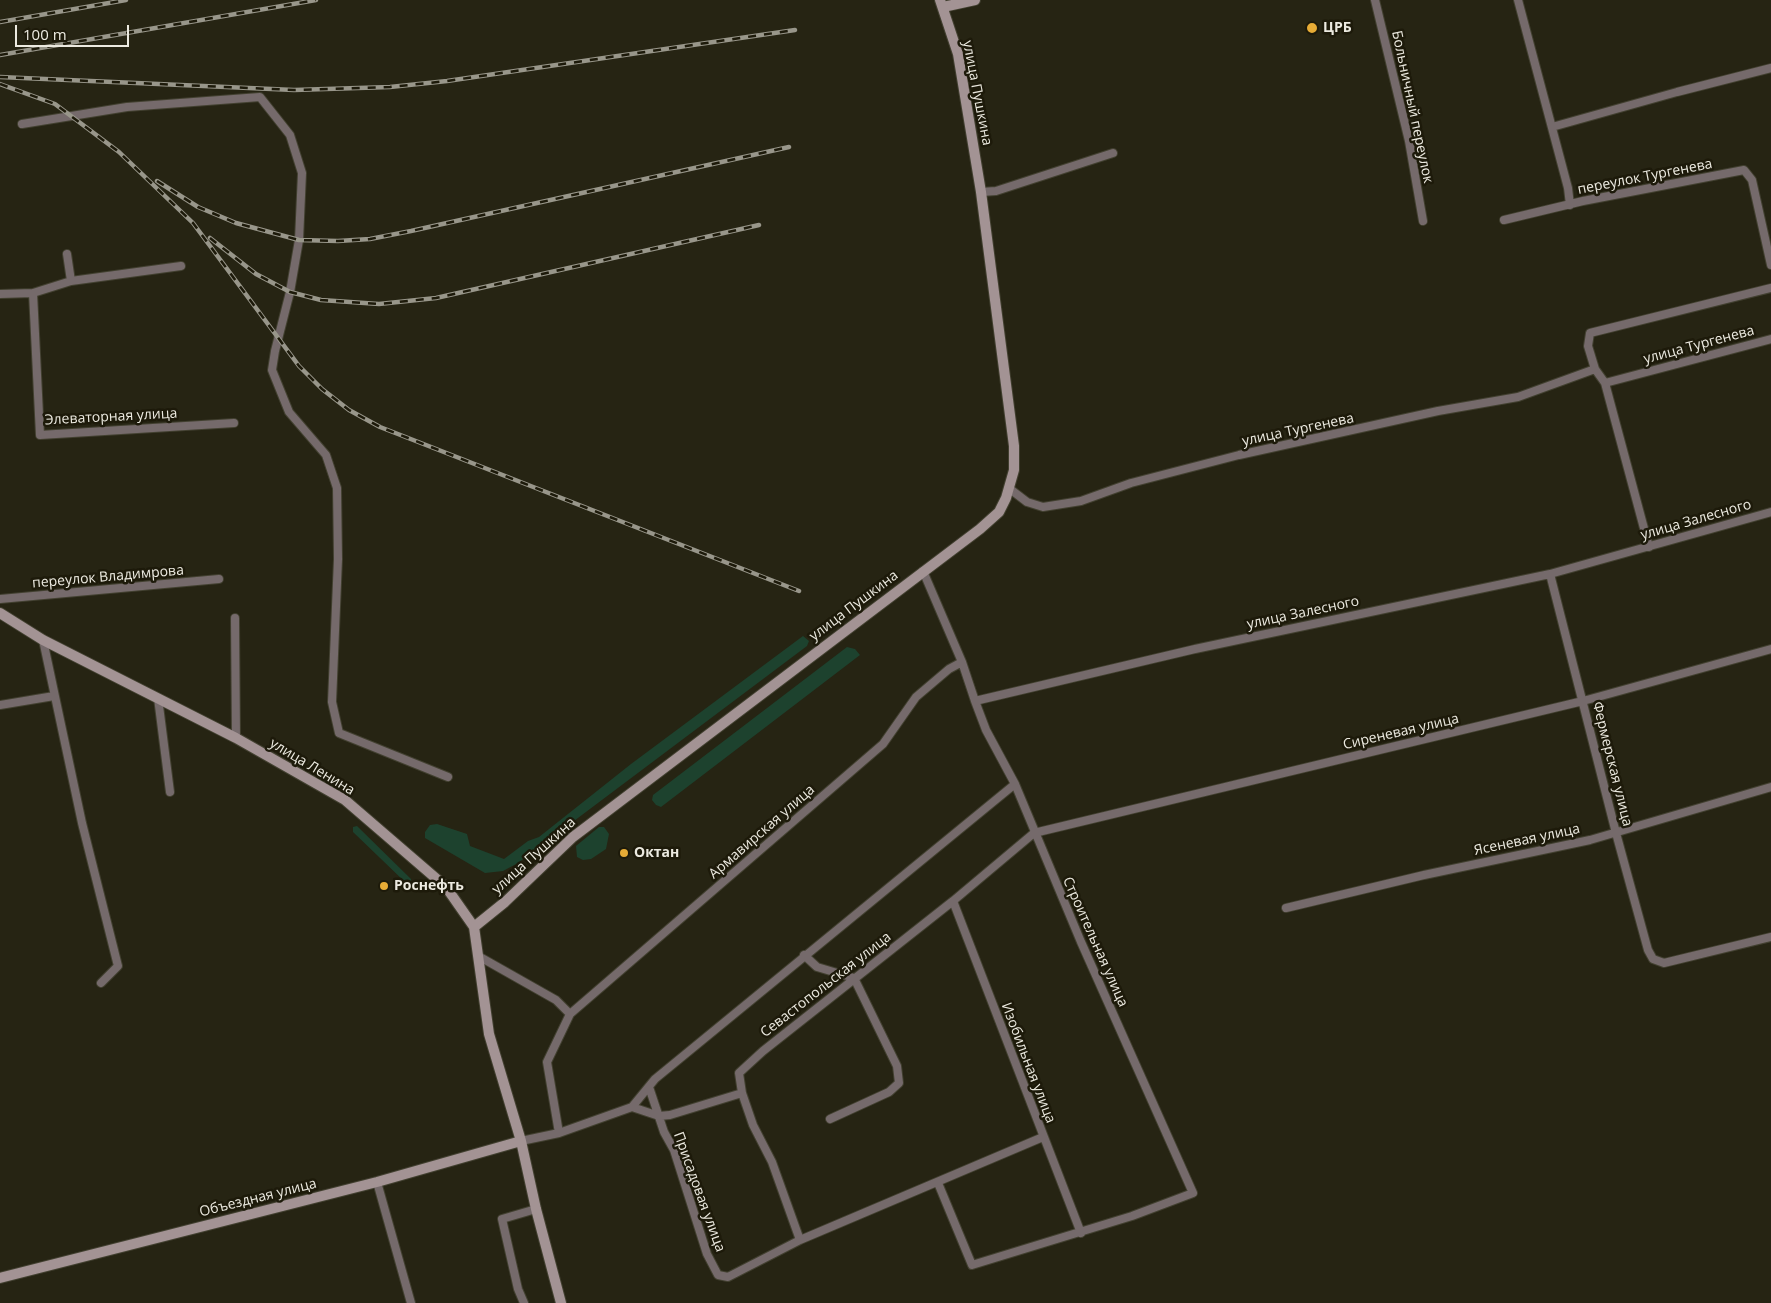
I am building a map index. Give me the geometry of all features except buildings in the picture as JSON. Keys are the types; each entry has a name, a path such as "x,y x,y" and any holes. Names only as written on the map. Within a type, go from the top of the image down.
{"main road":[{"path":"941,4 975,0"},
{"name":"улица Пушкина","path":"474,926 505,902 573,837 999,512 1010,489 1014,470 1014,446 981,192 958,54 941,4"},
{"name":"улица Ленина","path":"0,613 43,640 236,738 345,800 446,887 474,926"},
{"path":"474,926 480,957 480,980 488,1034 521,1141 536,1209 561,1303"},
{"name":"Объездная улица","path":"0,1278 377,1182 521,1141"}],"street":[{"name":"Больничный переулок","path":"1375,0 1409,141 1424,220"},
{"name":"переулок Тургенева","path":"1518,0 1568,188 1570,205 1744,170 1752,180 1771,265"},
{"path":"1552,127 1771,68"},
{"path":"22,124 127,107 260,97 290,136 302,173 299,240 290,292 272,370 289,412 326,455 337,488 338,559 332,702 339,734 448,776"},
{"path":"981,192 996,191 1113,153"},
{"path":"1504,220 1570,205"},
{"path":"68,254 71,280"},
{"path":"0,294 33,293 71,280 181,266"},
{"path":"1649,547 1605,383 1594,368 1588,346 1590,333 1771,288"},
{"name":"Элеваторная улица","path":"33,293 40,435 234,423"},
{"name":"улица Тургенева","path":"1605,383 1771,339"},
{"name":"улица Тургенева","path":"1010,489 1027,502 1043,507 1081,501 1131,483 1239,455 1438,411 1518,397 1594,368"},
{"name":"улица Залесного","path":"975,701 1204,647 1550,574 1771,512"},
{"path":"923,571 962,662 975,701"},
{"name":"Фермерская улица","path":"1550,574 1616,832 1648,950 1653,959 1664,963 1771,937"},
{"name":"переулок Владимрова","path":"0,599 219,579"},
{"path":"235,618 236,738"},
{"path":"43,640 82,822 118,966 101,983"},
{"name":"Сиреневая улица","path":"1034,832 1583,701 1771,649"},
{"name":"Армавирская улица","path":"559,1133 547,1062 570,1014 883,744 916,697 949,669 962,662"},
{"path":"0,705 54,696"},
{"path":"158,698 170,792"},
{"name":"Строительная улица","path":"975,701 986,730 1015,784 1034,832 1193,1193 1081,1233"},
{"path":"521,1141 559,1133 632,1108 655,1079 804,954 1015,784"},
{"name":"Ясеневая улица","path":"1286,908 1616,832 1771,787"},
{"name":"Севастопольская улица","path":"742,1093 739,1073 854,978 953,901 1034,832"},
{"name":"Изобильная улица","path":"953,901 1081,1233"},
{"path":"804,954 817,967 854,978 897,1066 899,1083 888,1092 830,1119"},
{"path":"480,957 556,1000 570,1014"},
{"name":"Присадовая улица","path":"649,1087 664,1132 674,1150 707,1254 718,1275 728,1277 800,1240 1043,1137"},
{"path":"632,1108 659,1116 670,1115 742,1093 753,1125 772,1162 800,1240"},
{"path":"377,1182 411,1303"},
{"path":"938,1183 972,1265 1081,1233"},
{"path":"524,1303 518,1289 502,1219 536,1209"}],"green space":[{"path":"803,636 809,641 807,646 518,863 503,871 485,873 425,838 425,832 430,825 437,824 467,834 470,846 504,859 528,841 539,837 631,764"},
{"path":"847,647 855,649 860,655 661,807 656,805 652,800 653,795"},
{"path":"357,826 411,879 411,883 406,883 353,832 353,827"},
{"path":"599,827 604,827 609,834 606,849 591,859 583,860 577,857 576,846"}],"railway":[{"path":"0,22 126,0"},
{"path":"0,55 316,0"},
{"path":"0,77 294,90 390,87 447,81 795,30"},
{"path":"0,84 55,104 119,152 193,223 299,366 322,389 349,410 380,427 799,591"},
{"path":"157,181 198,207 236,223 299,240 338,241 370,239 411,231 789,147"},
{"path":"210,238 256,274 290,292 321,300 379,304 436,298 759,225"}],"place":[{"name":"ЦРБ","path":"1312,28"},
{"name":"Октан","path":"624,853"},
{"name":"Роснефть","path":"384,886"}]}
